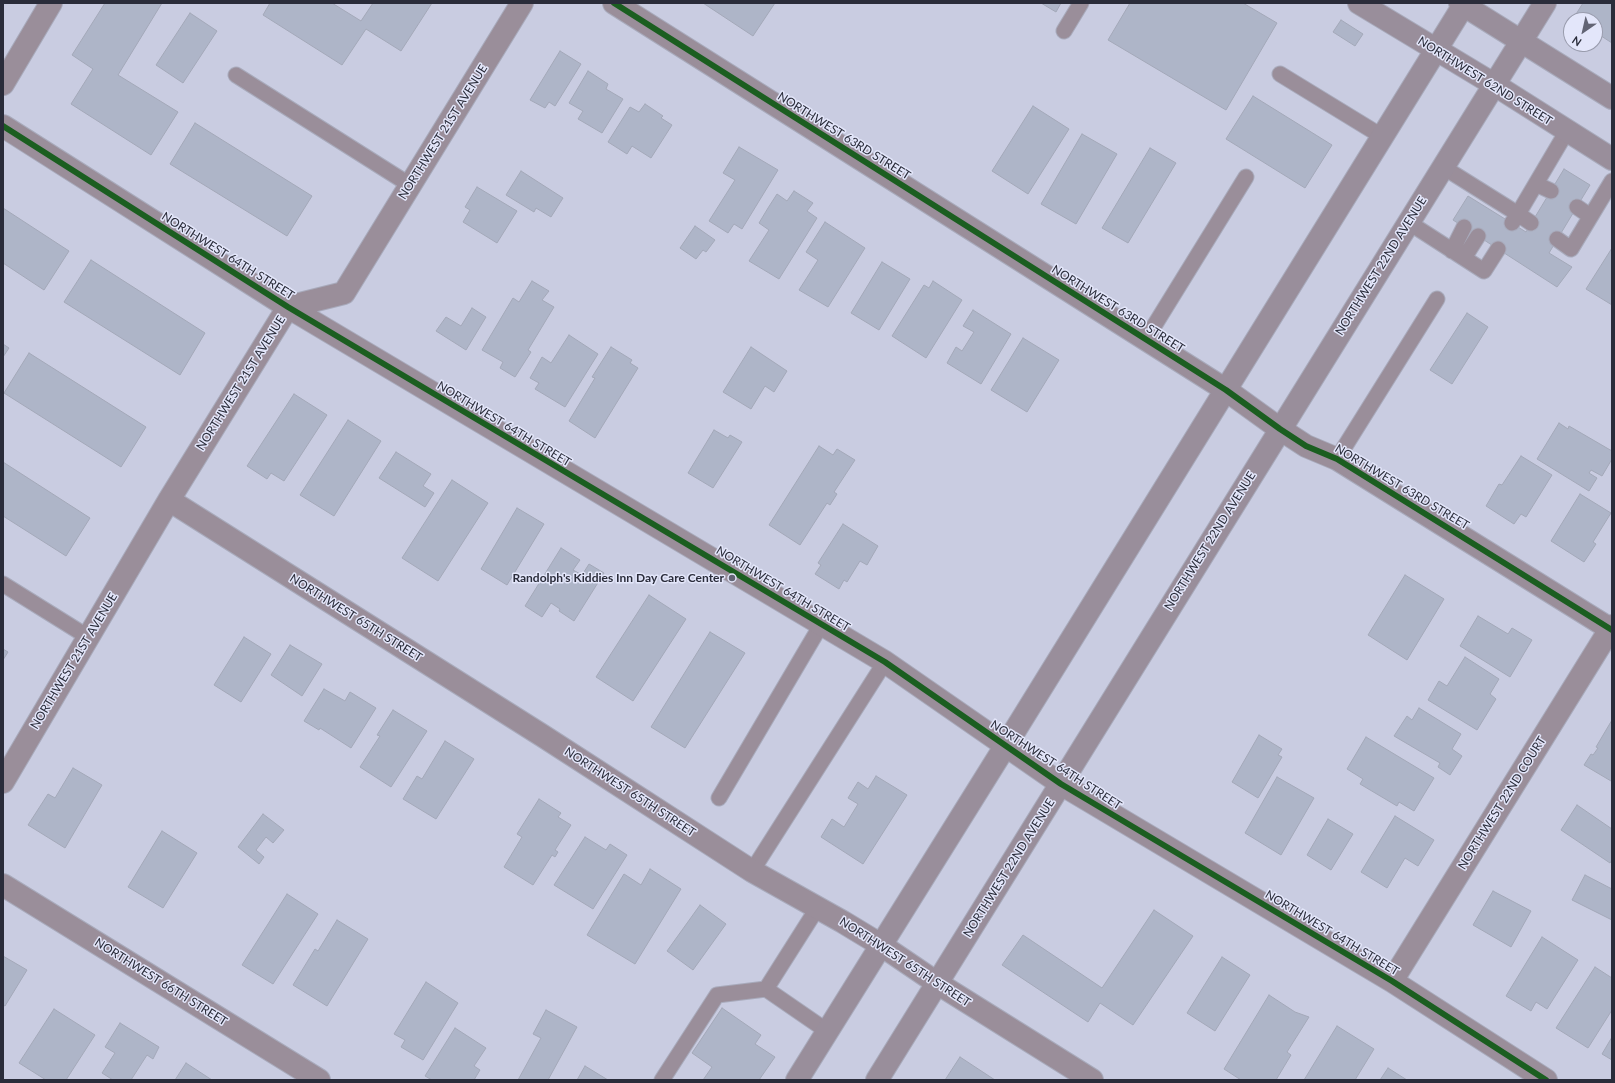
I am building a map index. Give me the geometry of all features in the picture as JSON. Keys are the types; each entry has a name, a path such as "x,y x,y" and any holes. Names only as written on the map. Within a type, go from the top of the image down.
{"main road":[{"name":"NORTHWEST 62ND STREET","path":"1359,3 1436,51 1495,85 1567,132 1612,159"},
{"name":"NORTHWEST 22ND AVENUE","path":"877,1080 1545,3"},
{"path":"797,1080 1383,137 1463,4 1612,98"}],"street":[{"path":"3,84 51,3"},
{"name":"NORTHWEST 21ST AVENUE","path":"3,782 169,500 288,308 344,293 522,3"},
{"name":"NORTHWEST 63RD STREET","path":"614,3 1226,390 1306,446 1337,459 1611,628"},
{"name":"NORTHWEST 64TH STREET","path":"3,126 288,308 885,662 1061,784 1392,981 1546,1080"},
{"name":"NORTHWEST 65TH STREET","path":"169,500 543,736 752,871 818,907 881,945 937,983 1092,1080"},
{"name":"NORTHWEST 22ND COURT","path":"1392,981 1611,628"},
{"name":"NORTHWEST 66TH STREET","path":"3,885 319,1080"}],"lane":[{"path":"1064,31 1081,3"},
{"path":"1280,74 1383,137"},
{"path":"236,75 410,185"},
{"path":"1515,219 1567,132"},
{"path":"1444,167 1490,203 1515,219 1531,223"},
{"path":"1146,339 1246,177"},
{"path":"1557,239 1571,249 1612,181"},
{"path":"1536,184 1551,191"},
{"path":"1577,207 1590,216"},
{"path":"1408,222 1484,271 1498,248"},
{"path":"1458,254 1464,227"},
{"path":"1458,254 1478,236"},
{"path":"1337,459 1437,299"},
{"path":"3,584 88,637"},
{"path":"719,798 821,624"},
{"path":"752,871 885,662"},
{"path":"766,989 818,907"},
{"path":"662,1080 717,995 766,989 827,1031"}],"building":[{"path":"105,3 162,3 118,75 178,112 151,155 71,104 93,69 72,55"},
{"path":"270,3 332,3 361,21 373,3 432,3 401,51 366,29 342,65 263,15"},
{"path":"703,3 775,3 753,36"},
{"path":"1041,3 1061,3 1056,12"},
{"path":"1130,3 1243,3 1277,23 1226,110 1108,40"},
{"path":"1583,3 1612,3 1612,43 1603,37 1603,12 1577,12"},
{"path":"190,13 217,31 183,83 156,65"},
{"path":"1341,20 1363,34 1355,46 1333,32"},
{"path":"560,51 581,64 555,106 549,102 545,108 530,100"},
{"path":"588,71 608,84 606,89 623,99 602,133 578,119 583,111 569,103"},
{"path":"1253,96 1332,145 1305,188 1226,139"},
{"path":"645,104 663,116 661,118 672,125 651,158 632,146 627,154 608,142 630,107 639,112"},
{"path":"1033,106 1069,129 1028,194 992,171"},
{"path":"195,123 312,196 287,236 170,164"},
{"path":"1082,134 1117,154 1076,224 1041,204"},
{"path":"739,147 778,170 742,229 734,224 728,233 709,221 735,180 723,173"},
{"path":"1150,148 1176,163 1128,243 1102,228"},
{"path":"1564,169 1590,185 1549,253 1572,267 1557,287 1453,220 1468,196 1526,232"},
{"path":"521,171 563,198 551,217 536,208 534,212 506,195"},
{"path":"477,187 517,211 497,243 463,222 470,210 465,207"},
{"path":"794,191 813,203 807,211 817,218 779,279 749,261 769,230 759,223 777,194 787,201"},
{"path":"3,208 69,251 44,290 3,263"},
{"path":"825,222 865,248 828,307 799,290 818,260 806,252"},
{"path":"695,226 715,240 706,252 703,250 696,259 680,248"},
{"path":"1612,248 1612,305 1586,289"},
{"path":"91,260 205,333 180,375 64,302"},
{"path":"882,262 910,279 879,330 851,313"},
{"path":"532,281 549,291 542,300 554,307 528,350 531,352 515,377 500,368 503,362 482,350 513,298 519,302"},
{"path":"933,281 962,300 926,358 892,336 924,285 929,288"},
{"path":"472,308 486,317 466,350 436,331 446,317 461,326"},
{"path":"973,310 1011,334 981,384 947,363 956,347 962,351 974,332 963,326"},
{"path":"1467,313 1488,327 1452,384 1430,370"},
{"path":"569,335 598,354 565,407 535,389 539,383 530,378 542,357 551,363"},
{"path":"1023,338 1059,360 1027,412 991,390"},
{"path":"3,344 9,348 3,357"},
{"path":"611,347 632,360 630,363 638,368 595,438 569,421 595,378 592,377"},
{"path":"751,347 787,371 774,392 765,386 751,409 723,392"},
{"path":"29,353 146,427 121,467 4,393"},
{"path":"294,394 327,415 284,481 271,473 267,479 247,466"},
{"path":"348,420 381,441 334,516 300,495"},
{"path":"1559,423 1568,429 1569,426 1612,451 1612,459 1602,476 1591,470 1589,473 1597,478 1589,491 1537,459"},
{"path":"714,430 728,438 730,435 742,442 713,488 688,473"},
{"path":"819,446 833,455 837,449 855,460 834,492 837,494 830,505 827,503 800,545 769,525"},
{"path":"396,452 431,474 423,486 434,493 425,507 379,478"},
{"path":"1521,456 1552,475 1526,517 1521,514 1514,524 1486,506 1499,484 1502,485"},
{"path":"3,462 90,518 66,556 3,516"},
{"path":"452,480 488,503 438,581 402,558"},
{"path":"1580,494 1611,513 1593,542 1596,544 1584,562 1551,541"},
{"path":"517,508 544,524 507,585 481,569"},
{"path":"843,524 878,546 867,565 860,561 847,582 844,580 839,589 815,574 821,565 818,563"},
{"path":"561,548 580,560 573,570 582,575 589,564 604,573 574,621 559,611 560,609 551,603 542,617 525,606"},
{"path":"1405,575 1444,599 1407,660 1368,635"},
{"path":"649,595 686,619 633,701 596,677"},
{"path":"1478,616 1508,634 1512,628 1532,640 1510,677 1460,646"},
{"path":"710,632 745,653 685,748 651,727"},
{"path":"244,637 271,654 241,702 214,685"},
{"path":"290,645 322,664 302,696 271,675"},
{"path":"3,649 8,652 3,660"},
{"path":"1465,657 1499,679 1490,694 1496,699 1477,730 1428,700 1439,681 1447,686"},
{"path":"324,689 345,701 350,692 376,708 351,748 320,728 319,730 304,721"},
{"path":"1419,708 1461,734 1452,749 1462,756 1450,775 1438,767 1440,763 1394,736 1407,716 1412,720"},
{"path":"393,710 427,731 391,787 360,767 380,736 377,735"},
{"path":"1612,720 1611,781 1584,765 1591,754 1593,755 1598,748 1596,747"},
{"path":"1259,735 1282,749 1278,755 1282,757 1258,798 1232,782"},
{"path":"1366,737 1434,778 1414,811 1399,802 1397,806 1360,784 1363,779 1347,769"},
{"path":"445,741 474,759 436,819 403,799 417,776 422,779"},
{"path":"73,768 102,785 65,848 28,825 48,794 55,798"},
{"path":"876,776 907,795 863,864 821,837 832,819 844,827 858,804 848,798 858,782 868,789"},
{"path":"1277,777 1314,798 1281,855 1245,833"},
{"path":"539,799 561,813 558,817 571,825 555,850 558,852 555,857 552,855 533,885 504,867 522,837 517,834"},
{"path":"1577,805 1612,829 1612,860 1610,863 1561,830"},
{"path":"263,814 284,830 273,843 266,837 256,850 264,857 259,864 238,847"},
{"path":"1395,816 1434,840 1418,866 1405,858 1387,888 1361,872"},
{"path":"1328,819 1353,834 1331,870 1307,855"},
{"path":"162,831 197,853 163,908 128,887"},
{"path":"585,837 606,850 610,844 627,855 593,909 554,885"},
{"path":"650,869 681,889 635,964 587,935 624,874 641,885"},
{"path":"1585,875 1612,889 1612,920 1572,900"},
{"path":"1493,891 1531,911 1511,947 1473,925"},
{"path":"287,894 318,914 273,984 242,965"},
{"path":"700,905 726,924 693,970 667,951"},
{"path":"1154,910 1193,936 1133,1025 1100,1003 1088,1022 1002,965 1023,935 1102,988"},
{"path":"337,920 368,939 327,1006 293,985 315,949 318,951"},
{"path":"1542,937 1578,960 1547,1009 1536,1002 1531,1011 1506,996"},
{"path":"3,956 27,970 5,1006 3,1005"},
{"path":"1222,957 1250,975 1215,1031 1187,1013"},
{"path":"1595,967 1612,978 1612,1010 1588,1048 1556,1028"},
{"path":"426,982 458,1003 423,1060 401,1047 405,1040 394,1034"},
{"path":"1269,995 1295,1012 1309,1017 1287,1052 1291,1055 1276,1080 1241,1080 1224,1069"},
{"path":"722,1008 761,1035 755,1044 775,1057 759,1080 703,1080 712,1067 692,1053"},
{"path":"54,1009 95,1035 66,1080 46,1080 19,1063"},
{"path":"546,1010 577,1027 548,1080 518,1080 541,1038 533,1034"},
{"path":"120,1023 159,1047 153,1059 147,1055 131,1080 113,1080 102,1073 115,1053 105,1047"},
{"path":"1337,1026 1374,1049 1355,1080 1304,1080"},
{"path":"455,1028 486,1048 474,1066 480,1070 474,1080 432,1080 425,1076"},
{"path":"1612,1037 1612,1060 1602,1054"},
{"path":"960,1057 995,1080 945,1080"},
{"path":"186,1063 212,1080 175,1080"},
{"path":"585,1066 608,1080 577,1080"},
{"path":"1388,1068 1407,1080 1380,1080"}],"cycle path":[{"path":"614,3 1226,390 1306,446 1337,459 1612,630"},
{"path":"3,126 288,307 885,662 1061,784 1392,981 1546,1080"}],"place":[{"name":"Randolph's Kiddies Inn Day Care Center","path":"732,578"}]}
